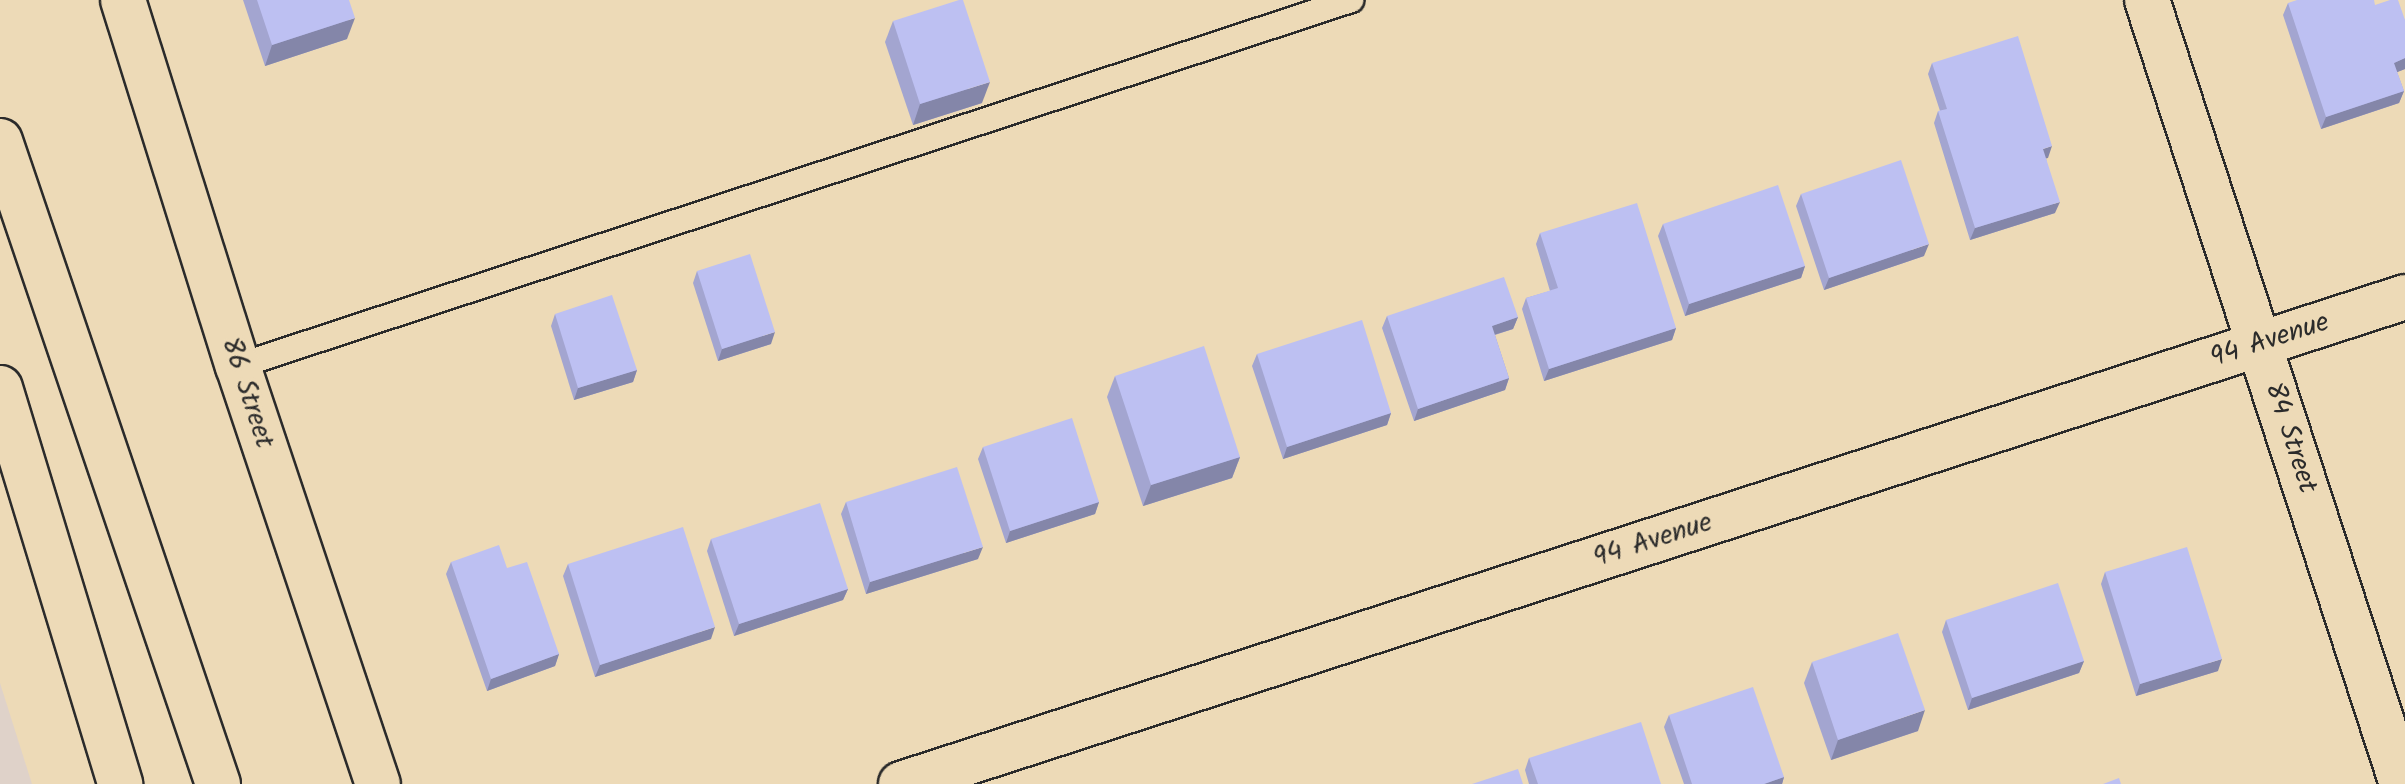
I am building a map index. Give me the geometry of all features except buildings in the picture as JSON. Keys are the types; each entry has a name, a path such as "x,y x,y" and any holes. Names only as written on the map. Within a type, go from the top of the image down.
{"street":[{"name":"86 Street","path":"123,0 238,366 378,784"},
{"name":"84 Street","path":"2147,0 2402,784"},
{"path":"0,141 218,784"},
{"name":"94 Avenue","path":"901,784 2405,297"},
{"path":"0,388 120,784"}],"lane":[{"path":"238,366 1351,0"}],"shaded area":[{"path":"0,683 32,784 0,784"}]}
